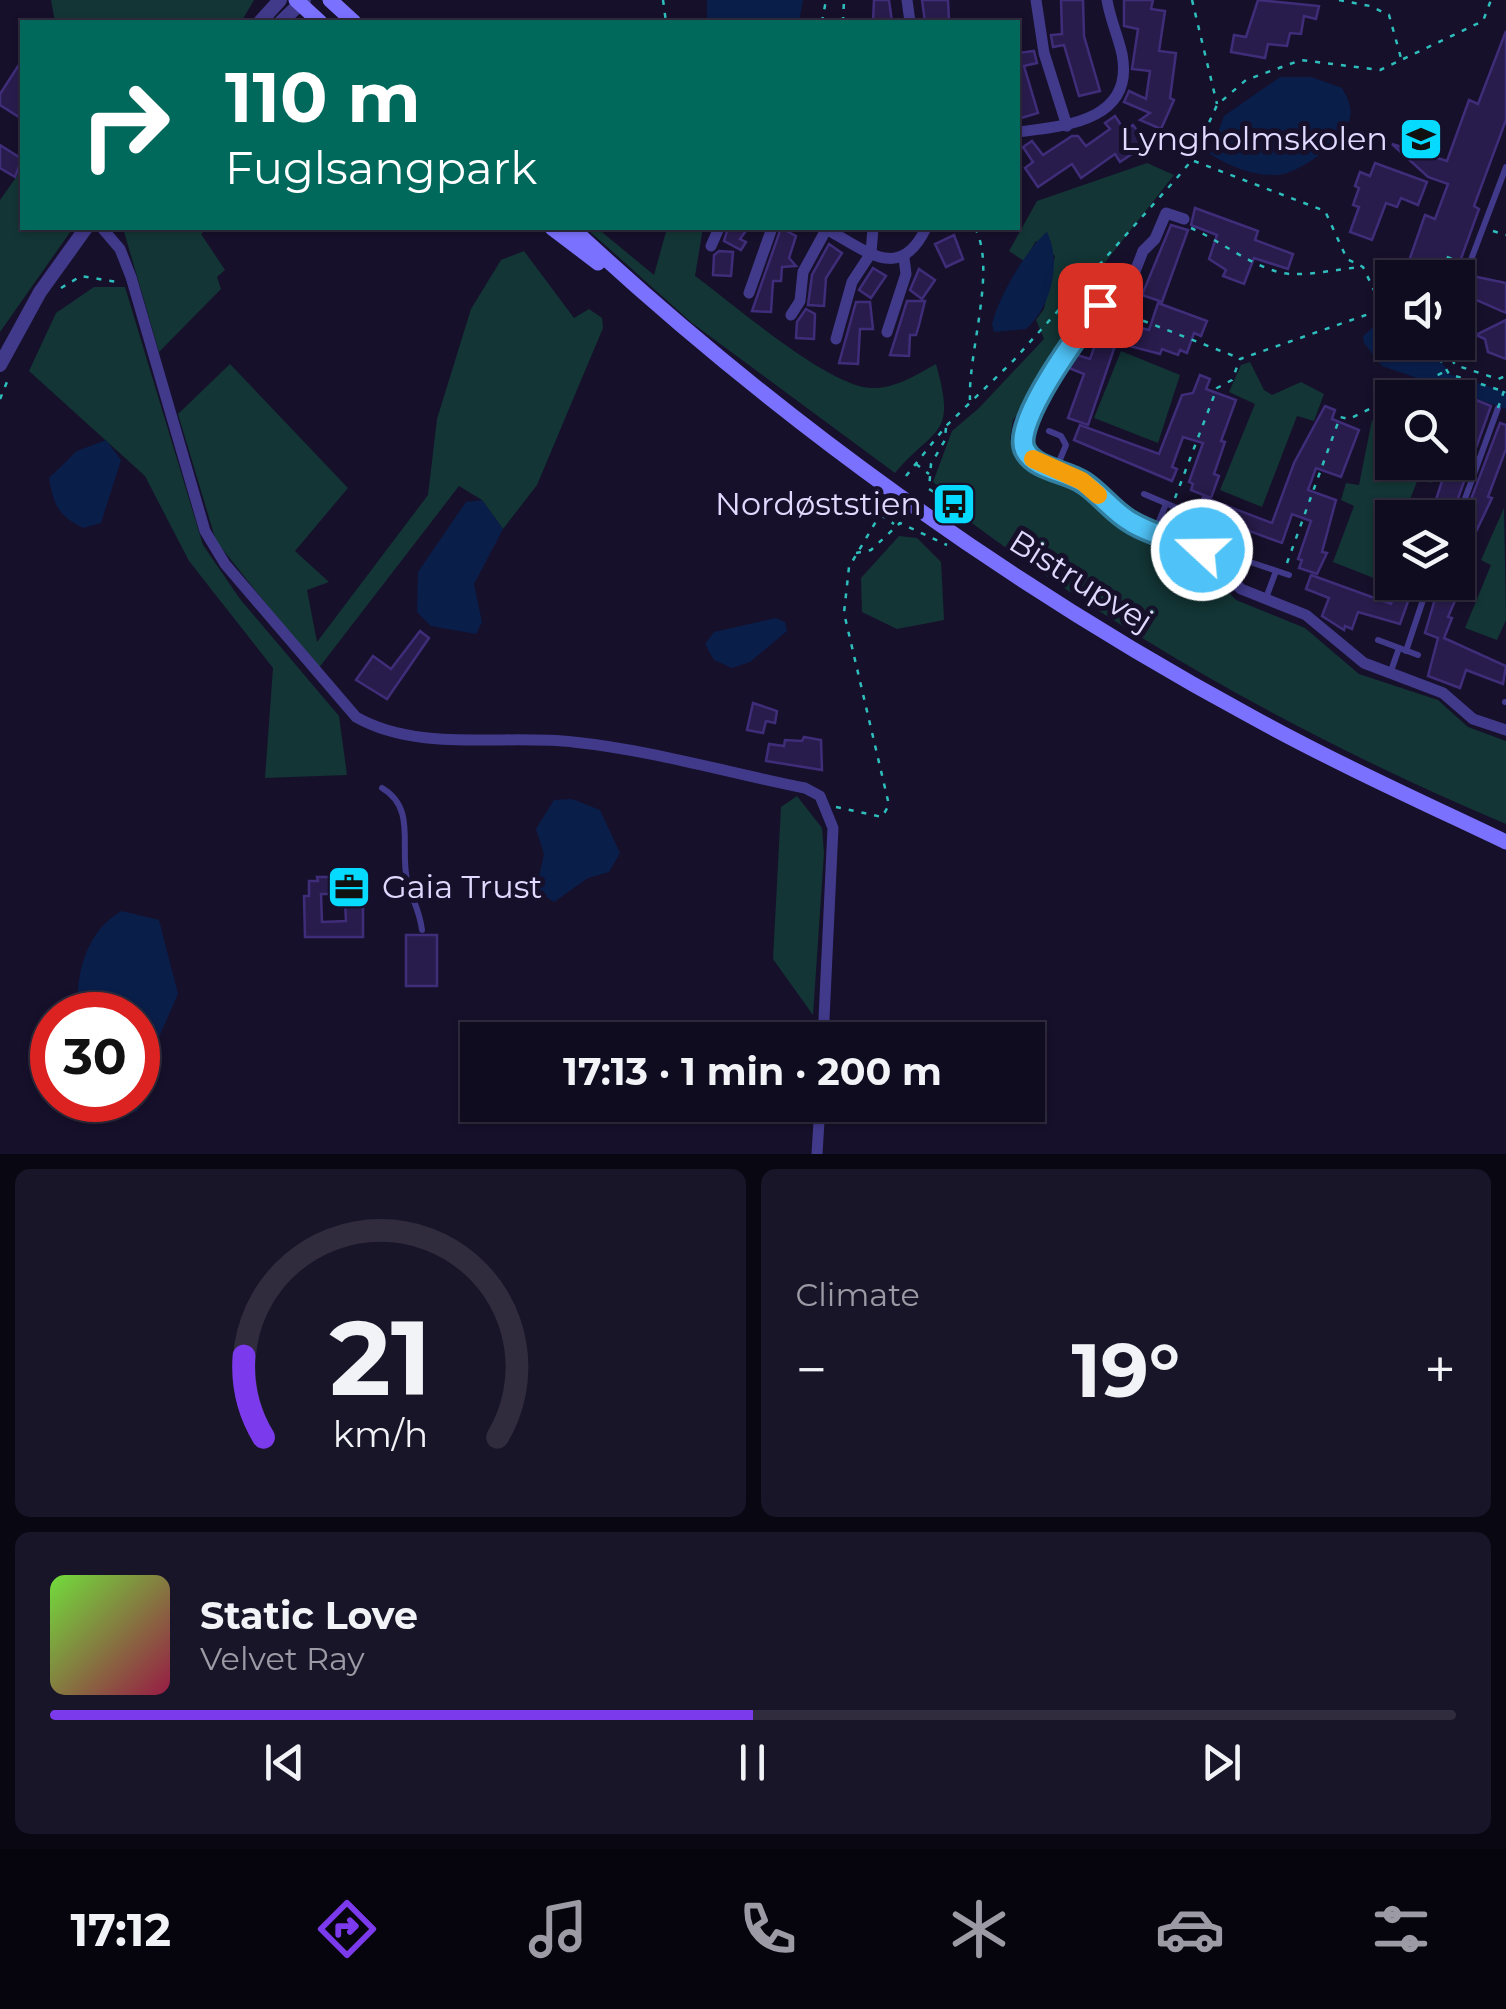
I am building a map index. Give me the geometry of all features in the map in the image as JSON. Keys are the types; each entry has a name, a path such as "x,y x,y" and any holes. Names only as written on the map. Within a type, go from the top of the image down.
{"main road":[{"path":"330,0 352,20"},
{"path":"300,1 318,20"},
{"name":"Bistrupvej","path":"555,230 662,310"},
{"name":"Bistrupvej","path":"574,230 743,379 1024,580 1253,718 1506,842"}],"street":[{"path":"262,20 280,0"},
{"path":"1036,0 1044,53 1067,126"},
{"path":"1020,132 1093,119 1120,89 1122,51 1107,0"},
{"path":"283,20 300,1"},
{"path":"1184,219 1166,213 1155,239 1143,251 1120,312 1100,305 1060,358 1022,431 1024,449 1035,462 1082,481 1130,522 1202,550 1241,589 1306,615 1364,663 1443,693 1473,718 1506,730"},
{"path":"7,366 40,292 85,230"},
{"path":"104,230 120,250 130,277 206,531 226,564 356,717 376,728 416,738 516,738 595,746 805,788 820,796 833,828 824,1022"},
{"path":"711,246 718,230"},
{"path":"749,292 771,230"},
{"path":"791,315 800,301 803,272 825,230"},
{"path":"830,230 889,260 904,258 916,248 925,230"},
{"path":"836,339 852,282 871,253 873,230"},
{"path":"887,332 906,274 904,258"},
{"path":"818,1154 819,1122"}],"lane":[{"path":"1471,260 1506,166"},
{"path":"1465,500 1498,408"},
{"path":"1048,431 1061,436 1066,445 1056,470"},
{"path":"1144,494 1184,511"},
{"path":"1155,532 1169,505"},
{"path":"1252,562 1283,573 1266,599"},
{"path":"1390,672 1422,600"},
{"path":"1378,640 1418,655"},
{"path":"382,788 393,795 402,810 404,866 420,910 422,930"}],"path":[{"path":"1192,0 1217,105"},
{"path":"1339,0 1389,15 1401,59"},
{"path":"906,476 946,426 1081,286 1192,160 1217,105 1246,80 1275,66 1313,60 1366,71 1484,21 1491,0"},
{"path":"1192,160 1325,210 1347,259 1363,267 1375,292"},
{"path":"1184,219 1189,227 1247,259 1288,274 1363,267"},
{"path":"1484,227 1506,235"},
{"path":"970,402 969,370 984,260 975,230"},
{"path":"56,293 81,276 118,282 130,277"},
{"path":"1081,286 1100,305"},
{"path":"1120,312 1240,359 1375,312"},
{"path":"1169,505 1218,388 1232,380 1240,359"},
{"path":"1441,360 1449,374 1505,390 1498,408"},
{"path":"1454,360 1457,376"},
{"path":"0,399 7,366"},
{"path":"1428,380 1457,366 1498,379 1506,376"},
{"path":"1283,573 1340,416 1349,419 1375,407"},
{"path":"934,518 946,500 929,489 929,474 945,440 946,426"},
{"path":"914,463 929,474"},
{"path":"828,809 854,807 882,816 890,805 844,613 855,552 887,502"},
{"path":"880,514 894,524 908,524 945,548 955,533"},
{"path":"855,552 871,550 894,524"}],"green space":[{"path":"51,0 254,0 242,20 55,20"},
{"path":"1147,163 1174,175 1081,293 1072,310 1074,326 1050,353 1040,385 1013,420 1010,439 1024,468 1079,491 1126,532 1198,560 1236,600 1305,628 1359,674 1438,700 1468,727 1506,741 1506,824 1297,726 1161,650 969,521 964,509 933,482 952,431 1044,339 1036,320 1044,309 1055,256 1036,241 1024,261 1009,251 1037,201"},
{"path":"20,172 20,230 72,230 0,332 0,200"},
{"path":"124,230 205,230 201,234 225,270 217,277 221,289 159,352"},
{"path":"588,230 599,230 654,275 666,230 703,230 695,276 781,342 852,384 880,388 936,364 943,419 895,473 692,323"},
{"path":"524,251 574,318 589,309 602,318 603,328 537,485 503,529 482,500 459,486 318,669 216,541 178,414 230,364 348,488 295,551 329,582 307,590 317,642 428,495 437,419 471,309 501,260"},
{"path":"94,287 125,287 203,545 240,599 339,716 347,775 265,778 273,668 189,561 145,476 29,371 56,313"},
{"path":"1121,351 1180,375 1158,443 1094,418"},
{"path":"1250,362 1264,390 1272,395 1301,382 1324,394 1314,421 1297,416 1262,507 1220,490 1255,404 1229,392 1241,365"},
{"path":"1372,420 1375,480 1418,480 1410,500 1375,500 1375,578 1333,562 1354,506 1341,500 1346,483 1359,485"},
{"path":"1504,508 1506,620 1497,640 1465,628 1491,565 1481,560"},
{"path":"899,536 917,538 941,562 944,620 897,629 862,612 861,578"},
{"path":"797,796 822,828 824,853 813,1015 773,959 781,807"}],"water":[{"path":"707,0 803,0 799,20 707,20"},
{"path":"1280,77 1311,77 1342,88 1349,102 1350,117 1331,145 1309,162 1278,175 1242,170 1210,154 1224,116"},
{"path":"1047,232 1054,271 1042,309 1026,329 994,332 995,314 1006,288"},
{"path":"1375,326 1375,357 1364,343 1363,336"},
{"path":"1377,360 1441,360 1449,374 1468,380 1422,380 1382,366"},
{"path":"1475,382 1506,392 1506,409 1475,398"},
{"path":"106,440 121,460 101,523 83,528 59,509 49,478 77,451"},
{"path":"482,500 503,529 474,584 482,622 476,634 431,626 417,612 418,572 466,502"},
{"path":"776,618 785,622 787,631 750,662 732,668 714,660 705,644 714,632"},
{"path":"572,799 600,810 620,853 609,872 588,878 554,902 536,890 544,854 536,829 554,800"},
{"path":"122,911 159,920 178,994 160,1034 160,992 79,992 91,942"}],"building":[{"path":"874,0 889,0 892,20 873,20"},
{"path":"922,0 948,0 949,20 925,20"},
{"path":"1061,0 1083,0 1084,36 1100,91 1079,96 1064,45 1053,47 1051,35 1062,34"},
{"path":"1124,0 1153,0 1151,9 1165,11 1159,51 1176,53 1170,98 1174,100 1161,129 1140,120 1150,113 1124,102 1129,91 1146,99 1150,71 1132,69 1138,29 1124,26"},
{"path":"1258,0 1319,6 1316,19 1304,16 1301,34 1290,33 1287,46 1268,44 1265,58 1231,52 1234,35 1246,37"},
{"path":"1506,31 1506,120 1474,206 1479,209 1461,260 1409,260 1425,215 1435,219 1448,184 1428,177 1392,144 1447,161 1469,100 1478,104"},
{"path":"1034,51 1037,63 1024,66 1038,113 1020,118 1020,53"},
{"path":"20,63 20,118 0,105 0,94"},
{"path":"1115,116 1125,131 1133,125 1147,144 1120,162 1115,154 1081,178 1072,164 1038,187 1025,168 1033,162 1023,147 1032,141 1043,155 1072,136 1078,136 1086,146 1110,129 1105,123"},
{"path":"0,145 20,158 20,164 15,177 0,168"},
{"path":"1375,163 1427,182 1418,205 1401,198 1397,207 1386,203 1372,240 1350,232 1359,207 1353,205 1360,172 1370,176"},
{"path":"1195,208 1258,231 1255,240 1293,254 1288,269 1254,258 1244,284 1223,276 1226,270 1209,259 1217,235 1191,225"},
{"path":"1171,225 1188,230 1162,302 1142,295"},
{"path":"727,230 747,230 740,239 746,242 741,250 724,241"},
{"path":"780,230 785,230 796,236 789,258 796,266 782,267 781,281 773,281 771,312 752,311"},
{"path":"954,235 963,259 946,267 935,244"},
{"path":"829,244 842,253 826,278 824,306 808,305 812,275"},
{"path":"719,251 733,252 731,276 713,275 714,255"},
{"path":"873,268 886,276 871,298 859,290"},
{"path":"919,269 935,280 922,299 910,290"},
{"path":"1475,277 1506,283 1506,313 1475,299"},
{"path":"907,301 925,301 916,335 910,335 909,356 890,355"},
{"path":"856,302 870,302 873,329 860,329 858,364 839,363"},
{"path":"1158,303 1207,321 1201,336 1194,333 1187,353 1180,350 1178,355 1162,349 1160,354 1118,343 1125,324 1149,330"},
{"path":"806,309 815,314 814,339 796,338 797,322"},
{"path":"1506,320 1506,359 1488,352 1485,339 1476,335"},
{"path":"1099,334 1117,340 1088,425 1068,418 1084,374 1069,368 1074,354 1090,359"},
{"path":"1200,375 1210,379 1206,389 1236,400 1221,441 1225,442 1211,498 1191,490 1193,484 1189,482 1203,443 1183,437 1172,467 1177,469 1172,481 1074,440 1080,425 1159,454 1182,395 1193,393"},
{"path":"1475,403 1491,406 1475,451"},
{"path":"1325,406 1335,410 1332,419 1359,430 1341,477 1316,468 1308,490 1336,500 1322,552 1327,553 1317,574 1299,568 1302,560 1298,559 1311,521 1292,514 1282,543 1198,512 1203,497 1272,523 1294,463"},
{"path":"1500,423 1506,425 1506,449 1488,497 1492,498 1475,534 1475,500 1471,500"},
{"path":"1442,480 1465,480 1457,500 1436,500"},
{"path":"1311,575 1375,600 1391,604 1392,600 1409,600 1400,624 1358,612 1352,629 1345,626 1344,630 1322,616 1329,598 1306,589"},
{"path":"1435,600 1455,600 1444,638 1506,666 1503,684 1466,670 1460,688 1428,676 1438,638 1425,633"},
{"path":"420,631 429,638 387,699 356,680 373,656 391,669"},
{"path":"753,703 777,711 775,723 766,721 763,733 747,730"},
{"path":"804,737 821,740 822,770 766,761 769,744 784,746 785,740 802,741"},
{"path":"317,877 349,877 350,894 321,894 322,922 346,921 345,902 363,901 363,937 305,937 304,896 309,896 309,881 318,881"},
{"path":"406,935 437,935 437,986 406,986"}],"slow traffic":[{"path":"1033,459 1082,481 1098,495"}],"place":[{"name":"Lyngholmskolen","path":"1421,139"},
{"name":"Nordøststien","path":"954,504"},
{"name":"Gaia Trust","path":"349,887"}],"route":[{"path":"1100,305 1060,358 1049,387 1032,406 1022,431 1024,449 1035,462 1082,481 1130,522 1202,550"}]}
